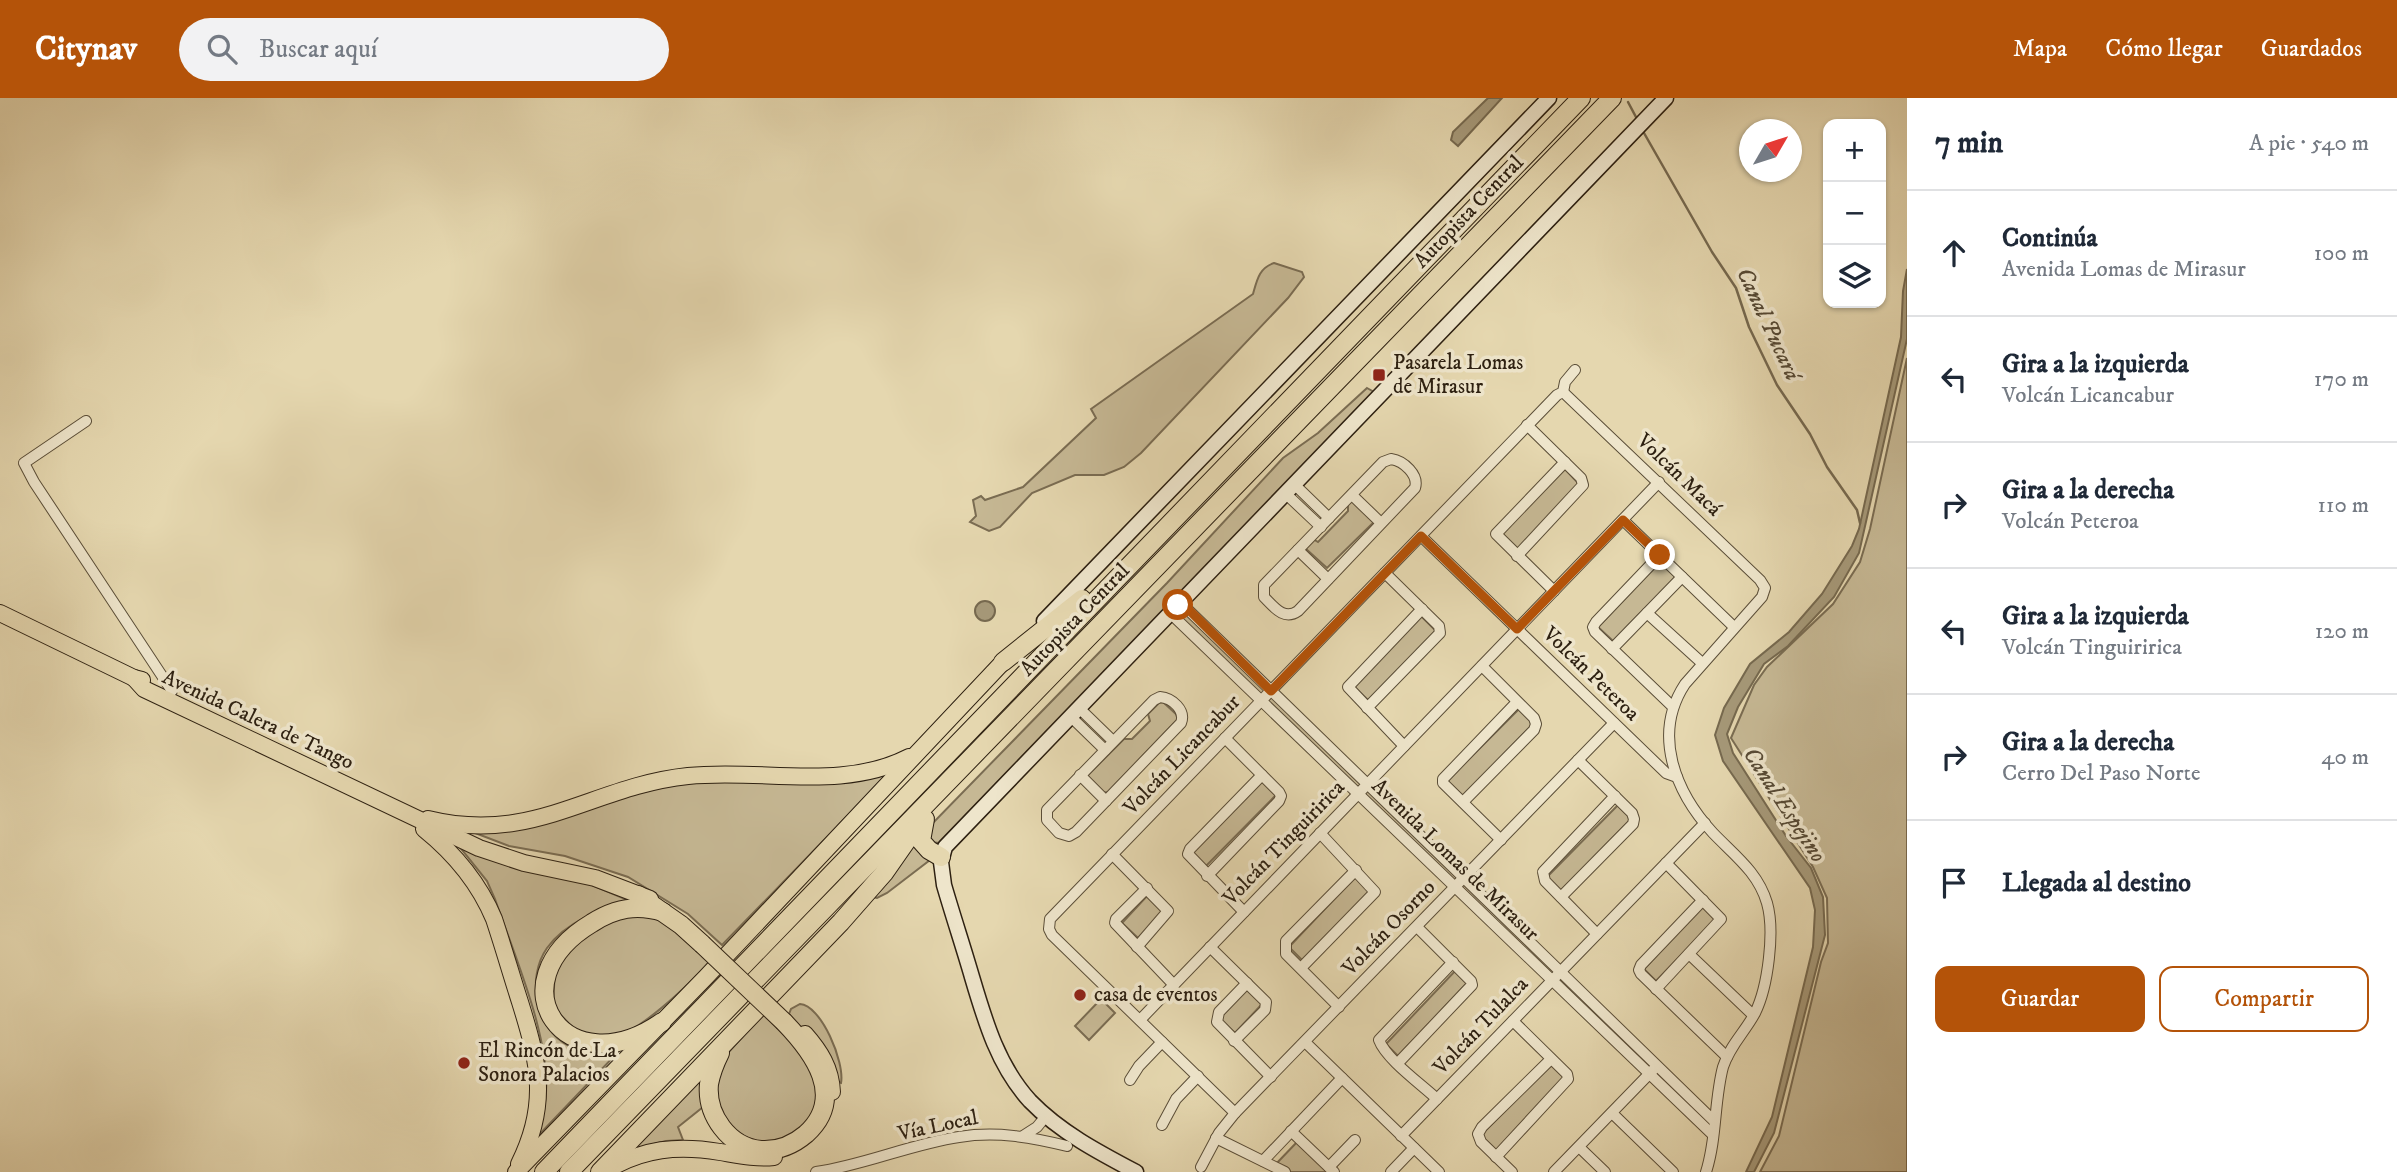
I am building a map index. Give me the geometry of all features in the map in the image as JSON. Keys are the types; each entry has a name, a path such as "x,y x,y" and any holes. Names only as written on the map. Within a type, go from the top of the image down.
{"highway":[{"name":"Autopista Central","path":"544,1172 1581,98"},
{"name":"Autopista Central","path":"569,1172 1612,98"},
{"path":"1003,662 1157,536"},
{"path":"933,800 920,838 925,846 942,857"},
{"path":"602,1172 875,884 933,800"},
{"path":"638,895 705,941 786,1020 805,1044 821,1075 824,1091 820,1114 802,1137 783,1147 762,1150 744,1146 729,1136 717,1121 711,1107 709,1084 712,1071 727,1041"},
{"path":"662,1022 625,1041 604,1045 584,1042 570,1036 558,1026 550,1013 544,990 545,975 554,956 567,940 587,925 625,908 640,907 663,912"}],"main road":[{"name":"Avenida Calera de Tango","path":"0,612 134,678 153,682 172,691 291,750 402,812 491,853 594,878 667,907 705,941"},
{"path":"516,1172 1003,662"},
{"name":"Avenida Calera de Tango","path":"134,678 144,690 368,794"},
{"path":"402,812 453,823 507,825 545,817 634,788 675,778 717,774 855,775 892,765 921,750"},
{"path":"402,812 434,837 462,866 485,899 497,929 533,1045 539,1078 535,1122 516,1172"},
{"path":"602,1172 625,1160 657,1150 693,1148 770,1158 792,1153 811,1140 828,1114 832,1092 831,1077 821,1054 786,1020"}],"street":[{"path":"1003,662 1549,98"},
{"path":"1136,1172 1083,1143 1046,1116 1018,1086 992,1040 944,885 942,857 951,838 1666,98"},
{"name":"Volcán Licancabur","path":"1140,1020 1052,935 1048,926 1053,916 1557,394 1563,391 1565,382 1575,370"},
{"name":"Volcán Macá","path":"1563,391 1760,580 1765,588 1762,597 1734,627"},
{"path":"86,421 24,463 172,691"},
{"path":"1517,556 1583,487 1583,480 1527,425"},
{"path":"1391,458 1399,461 1415,476 1416,486 1328,579 1292,615 1283,614 1263,594 1264,585 1352,495 1385,460 1391,458"},
{"path":"1554,591 1498,538 1497,532 1565,462"},
{"name":"Volcán Tinguiririca","path":"1140,1020 1659,482"},
{"path":"1289,489 1329,518"},
{"path":"1289,489 1321,527"},
{"path":"1352,495 1381,523"},
{"path":"1623,520 1734,627 1680,691 1669,723 1668,743 1677,777 1704,823 1753,874 1768,907 1770,926 1765,982 1753,1016 1734,1042 1727,1057 1706,1172"},
{"name":"Volcán Peteroa","path":"1421,536 1666,773 1677,777"},
{"path":"1298,550 1328,579"},
{"path":"1660,555 1594,624 1595,632 1673,708"},
{"path":"1367,709 1439,635 1440,628 1385,573"},
{"path":"1612,649 1682,577"},
{"name":"Avenida Lomas de Mirasur","path":"1175,607 1271,691 1714,1121"},
{"name":"Avenida Lomas de Mirasur","path":"1175,607 1261,700 1712,1134"},
{"path":"1404,746 1350,691 1349,685 1422,609"},
{"path":"1647,613 1702,663"},
{"path":"1463,802 1534,730 1536,724 1534,718 1482,666"},
{"path":"1157,698 1167,698 1182,713 1180,725 1106,801 1072,835 1062,835 1049,822 1047,810 1105,750 1157,698"},
{"path":"1501,840 1443,783 1443,779 1517,702"},
{"path":"1074,712 1113,741"},
{"path":"1074,712 1105,750"},
{"name":"Volcán Osorno","path":"1201,1167 1216,1138 1235,1114 1614,723"},
{"path":"1207,876 1280,800 1279,792 1225,738"},
{"path":"1561,897 1634,821 1632,813 1578,760"},
{"path":"1080,775 1106,801"},
{"path":"1244,912 1188,857 1188,851 1262,775"},
{"path":"1597,934 1544,878 1545,869 1615,796"},
{"name":"Volcán Tulalca","path":"1401,1136 1704,823"},
{"path":"1301,968 1374,893 1374,889 1320,833"},
{"path":"1112,854 1168,911 1136,947"},
{"path":"1656,989 1720,922 1719,915 1666,863"},
{"path":"1339,1007 1286,954 1286,941 1356,870"},
{"path":"1147,888 1115,923 1174,985"},
{"path":"1703,900 1640,967 1641,974 1727,1057"},
{"path":"1398,1063 1472,985 1417,927"},
{"path":"1210,947 1264,999 1266,1007 1234,1041"},
{"path":"1689,954 1753,1016"},
{"path":"1437,1099 1398,1063 1379,1040 1453,962"},
{"path":"1247,983 1216,1017 1217,1024 1271,1077"},
{"path":"1140,1020 1235,1114"},
{"path":"1496,1157 1568,1079 1513,1021"},
{"path":"1130,1080 1139,1066 1162,1042"},
{"path":"1305,1042 1439,1172"},
{"path":"1512,1172 1480,1142 1478,1134 1551,1059"},
{"path":"1554,1172 1657,1066"},
{"path":"1162,1125 1176,1099 1198,1076"},
{"path":"1264,1161 1342,1078"},
{"path":"1612,1113 1674,1172"},
{"path":"1023,1136 1037,1127 1046,1116"},
{"path":"1291,1131 1331,1169 1355,1140"},
{"name":"Vía Local","path":"816,1172 871,1161 958,1137 1023,1136 1067,1146"},
{"path":"1216,1138 1285,1172"},
{"path":"1579,1147 1605,1172"},
{"path":"1391,1172 1414,1148"}],"shaded area":[{"path":"1488,98 1502,98 1458,146 1451,140 1453,132"},
{"path":"1274,263 1302,272 1304,277 1288,298 1141,453 1124,467 1104,475 1075,475 1032,493 1000,527 989,531 970,522 976,516 973,500 981,496 985,500 1023,487 1096,418 1091,409 1253,294 1262,271"},
{"path":"1907,269 1907,339 1859,553 1834,597 1788,646 1764,664 1738,707 1727,734 1733,753 1786,836 1811,868 1823,897 1825,935 1774,1133 1754,1172 1746,1172 1772,1117 1813,947 1815,910 1810,888 1723,761 1715,735 1724,708 1750,664 1789,632 1822,594 1852,546 1859,529 1901,337"},
{"path":"1907,358 1907,1172 1760,1172 1779,1136 1821,962 1828,943 1827,898 1813,867 1731,738 1754,685 1767,667 1833,604 1860,562 1870,529"},
{"path":"1367,388 1374,392 939,843 931,842 927,829 1167,583 1283,458 1318,433"},
{"path":"1565,469 1579,484 1516,551 1498,534"},
{"path":"1352,500 1374,522 1327,568 1305,548 1313,539 1318,542 1348,511 1348,502"},
{"path":"1661,560 1676,577 1613,641 1598,627"},
{"path":"985,601 992,604 995,611 992,618 985,621 978,618 975,611 978,604"},
{"path":"1183,610 1705,1118 1704,1121 1178,615"},
{"path":"1421,616 1436,631 1369,701 1353,686"},
{"path":"1163,702 1177,715 1177,720 1108,792 1102,793 1088,779 1088,775 1124,739 1132,739 1150,721 1148,714"},
{"path":"1519,709 1534,723 1463,796 1447,781"},
{"path":"893,769 722,945 688,914 628,877 565,856 509,846 462,828 670,781"},
{"path":"1262,780 1276,795 1205,867 1191,854"},
{"path":"1618,805 1631,819 1560,892 1546,878"},
{"path":"916,837 930,860 887,893 877,898 872,897"},
{"path":"458,845 592,885 630,901 574,924 555,939 541,960 537,974 537,1002 548,1028 569,1046 582,1050 621,1049 535,1139 545,1102 546,1079 538,1027 495,899 487,881"},
{"path":"1356,876 1371,891 1302,960 1289,947"},
{"path":"1147,896 1164,912 1138,938 1122,923"},
{"path":"1703,905 1717,918 1656,981 1644,969"},
{"path":"649,915 673,924 711,962 638,1026 615,1036 581,1036 553,1007 555,968 580,939 617,918"},
{"path":"1456,970 1468,982 1398,1056 1386,1044"},
{"path":"1248,988 1263,1003 1235,1033 1219,1019"},
{"path":"1101,999 1115,1013 1089,1040 1075,1026"},
{"path":"800,1004 816,1014 830,1036 839,1062 841,1083 835,1081 809,1036 789,1014 791,1009"},
{"path":"763,1014 809,1060 820,1085 814,1114 791,1138 762,1143 734,1133 720,1115 716,1080 727,1054"},
{"path":"1551,1063 1566,1078 1496,1151 1480,1136"},
{"path":"702,1077 703,1107 678,1127 683,1140 635,1147"},
{"path":"1298,1141 1329,1172 1290,1172 1275,1165"}],"waterway":[{"name":"Canal Pucará","path":"1628,102 1637,119"},
{"name":"Canal Pucará","path":"1644,133 1712,252 1736,288 1749,327 1777,385 1857,510 1860,523"}],"place":[{"name":"Pasarela Lomas de Mirasur","path":"1379,375"},
{"name":"casa de eventos","path":"1080,995"},
{"name":"El Rincón de La Sonora Palacios","path":"464,1063"}],"route":[{"path":"1178,605 1181,602 1271,691 1421,536 1517,629 1623,520 1660,555"}],"water label":[{"name":"Canal Espejino","path":"1784,805"}]}
